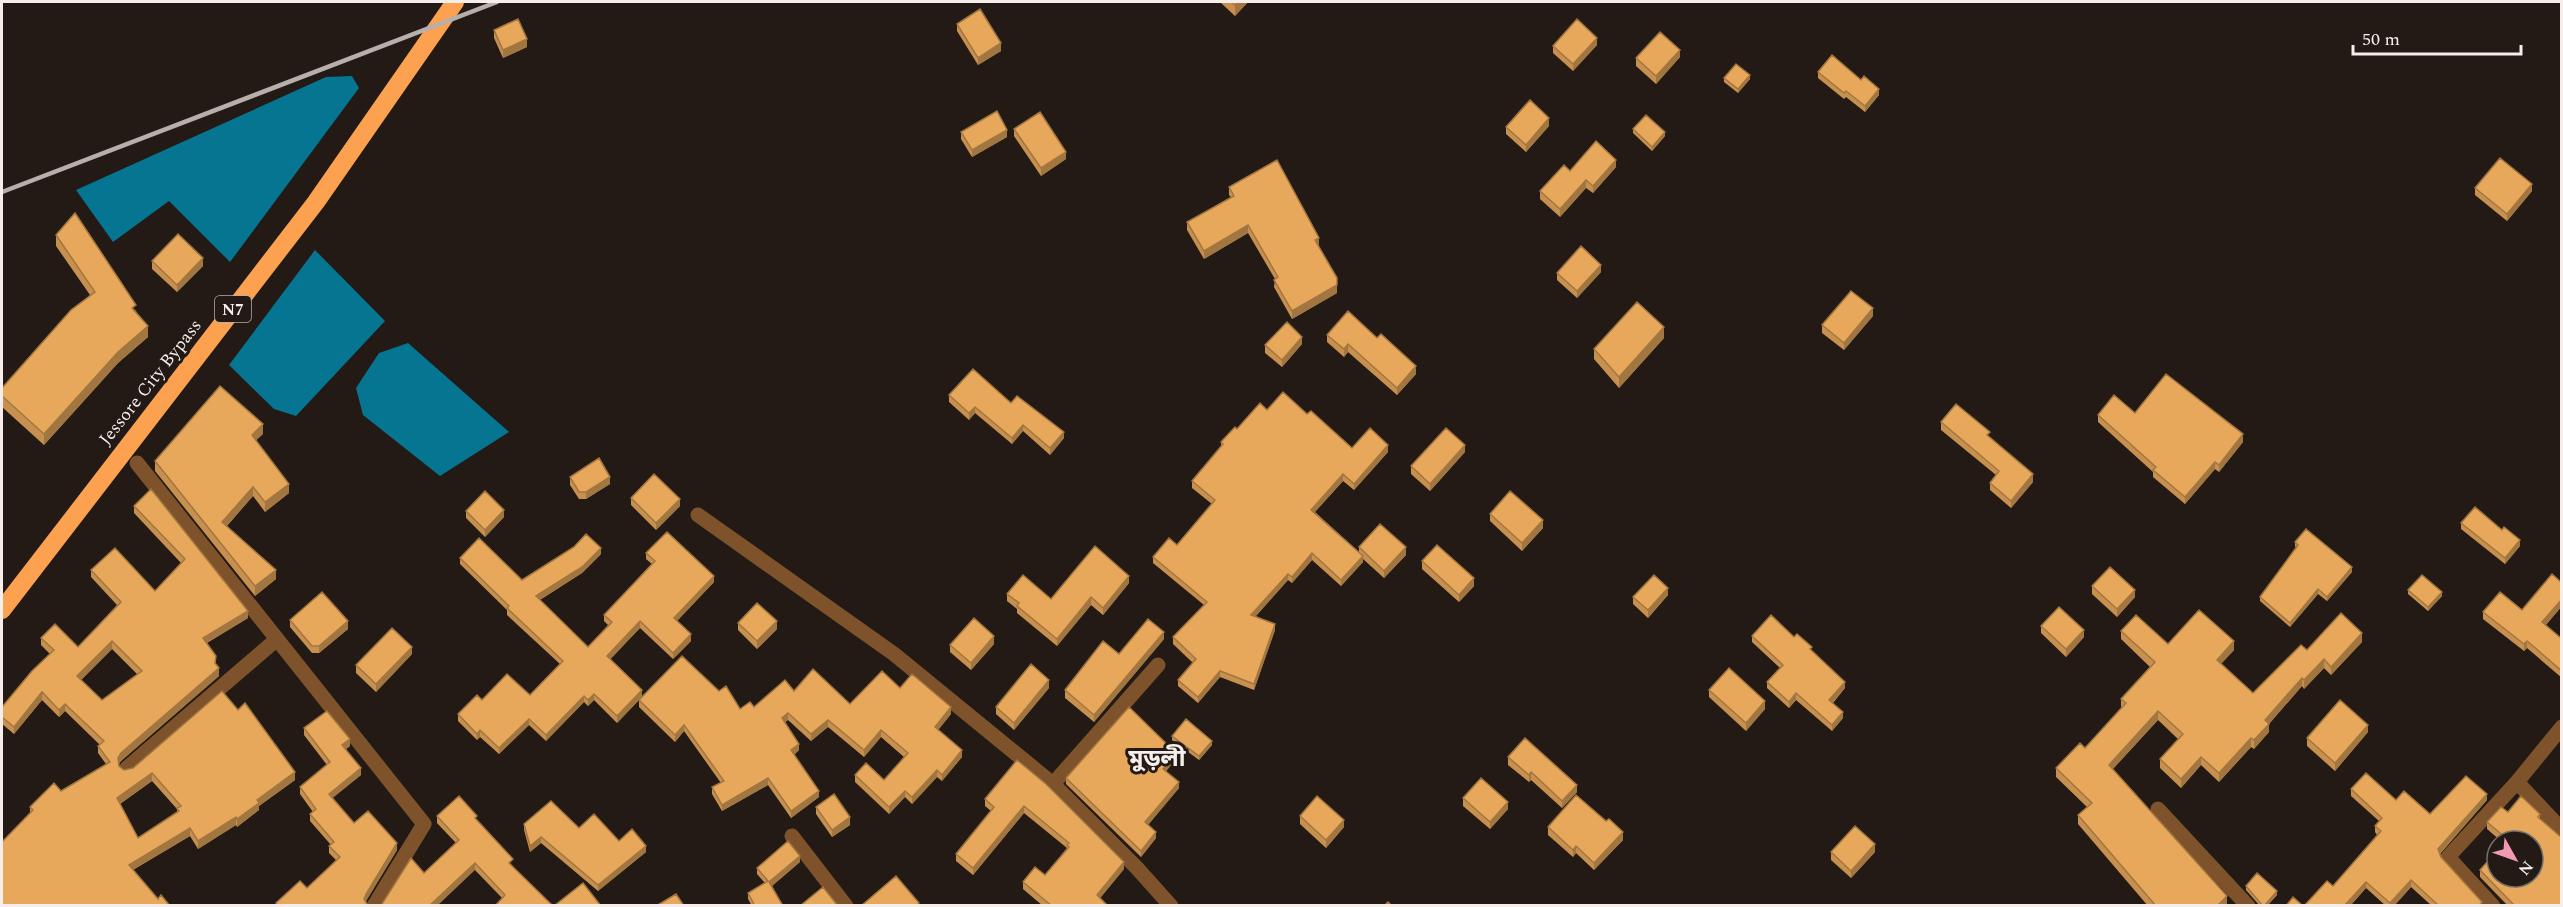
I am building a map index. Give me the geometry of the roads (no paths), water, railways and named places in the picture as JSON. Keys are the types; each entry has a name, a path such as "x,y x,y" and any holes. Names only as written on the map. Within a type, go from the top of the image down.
{"highway":[{"name":"Jessore City Bypass","path":"2,610 315,202 455,2"}],"street":[{"path":"137,463 424,824 374,906"},
{"path":"698,515 894,654 1053,784 1136,867 1171,906"},
{"path":"127,768 277,639"},
{"path":"1053,784 1158,665"},
{"path":"2493,906 2448,857 2517,782 2562,727"},
{"path":"2517,782 2562,830"},
{"path":"2158,809 2248,906"},
{"path":"792,836 846,906"}],"water":[{"path":"352,76 359,88 230,262 169,201 113,242 76,190 326,77"},
{"path":"315,250 385,321 296,416 274,409 229,365"},
{"path":"408,343 509,432 440,476 363,415 356,388 379,353"}],"railway":[{"path":"2,192 497,2"}],"district":[{"name":"মুড়লী","path":"1157,758"}]}
